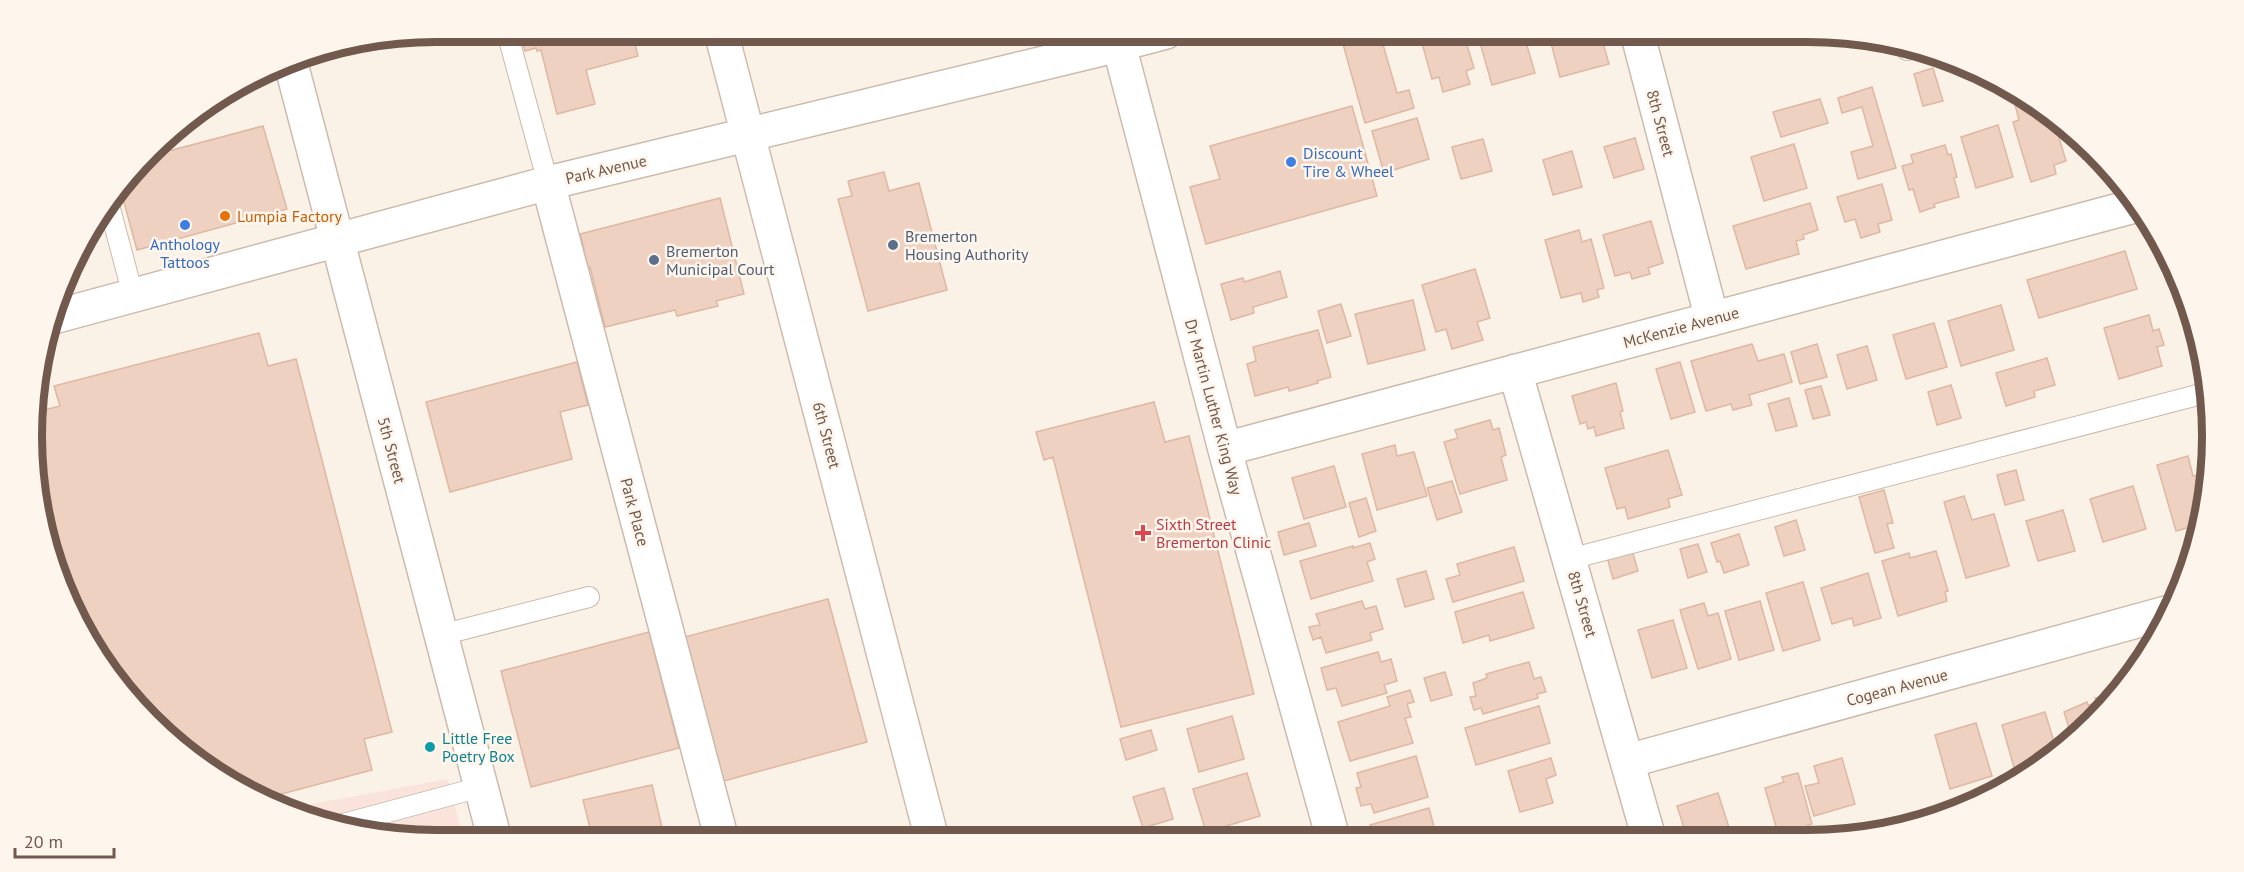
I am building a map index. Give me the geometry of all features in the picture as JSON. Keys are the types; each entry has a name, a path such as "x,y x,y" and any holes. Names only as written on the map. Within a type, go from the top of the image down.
{"street":[{"name":"6th Street","path":"724,42 930,830"},
{"name":"Park Avenue","path":"61,315 548,183 1130,42"},
{"name":"8th Street","path":"1640,42 1712,319"},
{"name":"Dr Martin Luther King Way","path":"1119,45 1225,449 1331,830"},
{"name":"5th Street","path":"292,69 492,830"},
{"name":"Park Place","path":"548,183 719,830"},
{"name":"McKenzie Avenue","path":"1225,449 2129,207"},
{"name":"8th Street","path":"1515,371 1647,830"},
{"name":"Cogean Avenue","path":"1628,761 2158,615"}],"lane":[{"path":"510,42 548,183"},
{"path":"111,213 133,295"},
{"path":"1569,559 2200,394"},
{"path":"441,635 589,597"},
{"path":"354,821 481,787"}],"shaded area":[{"path":"448,779 461,830 385,827 334,817 301,806"}],"building":[{"path":"523,42 634,42 638,56 586,70 595,104 557,114 541,50 537,51 536,48 525,51"},
{"path":"1382,42 1397,93 1409,90 1414,108 1365,123 1343,44"},
{"path":"1422,42 1466,42 1474,68 1466,71 1470,84 1443,92 1439,77 1432,79"},
{"path":"1480,42 1526,42 1535,73 1492,85"},
{"path":"1551,42 1603,42 1609,64 1560,77"},
{"path":"1933,68 1943,101 1923,106 1914,74"},
{"path":"1872,87 1896,168 1858,179 1851,152 1873,146 1862,107 1842,113 1838,98"},
{"path":"1820,99 1828,123 1781,137 1773,112"},
{"path":"2014,101 2057,131 2066,161 2054,165 2056,174 2031,182 2013,122 2019,120"},
{"name":"Discount Tire & Wheel","path":"1352,106 1377,196 1206,244 1190,187 1220,179 1210,146"},
{"path":"1417,118 1429,159 1384,173 1372,131"},
{"path":"1998,125 2013,177 1976,188 1961,137"},
{"path":"263,126 287,209 137,250 123,197 162,153"},
{"path":"1635,138 1644,169 1614,178 1604,147"},
{"path":"1483,139 1492,171 1461,179 1452,147"},
{"path":"1794,144 1807,188 1764,201 1751,157"},
{"path":"1945,145 1948,155 1951,154 1959,197 1934,204 1935,207 1920,212 1913,189 1909,190 1902,166 1913,163 1911,155"},
{"path":"1572,151 1582,187 1553,195 1543,160"},
{"name":"Bremerton Housing Authority","path":"884,172 889,191 919,183 947,290 868,311 838,199 852,196 848,181"},
{"path":"1882,184 1892,220 1878,224 1880,232 1861,238 1855,219 1845,222 1837,197"},
{"name":"Bremerton Municipal Court","path":"720,198 744,294 716,301 718,306 677,316 675,310 605,327 590,267 575,271 570,252 584,249 580,234"},
{"path":"1810,203 1818,230 1803,235 1804,239 1796,241 1799,254 1746,269 1733,226"},
{"path":"1651,221 1663,263 1648,268 1650,274 1632,279 1630,272 1615,276 1603,235"},
{"path":"1579,230 1582,242 1591,239 1604,288 1597,290 1599,297 1583,302 1581,293 1561,298 1545,240"},
{"path":"2125,251 2137,289 2039,318 2027,280"},
{"path":"1475,269 1490,318 1477,322 1483,340 1452,349 1446,329 1436,332 1422,285"},
{"path":"1280,271 1287,297 1253,307 1254,313 1231,320 1221,284 1243,278 1244,282"},
{"path":"1413,300 1425,350 1368,364 1355,314"},
{"path":"1341,304 1351,336 1327,343 1318,311"},
{"path":"2001,305 2014,350 1961,366 1948,321"},
{"path":"2149,315 2153,331 2159,329 2164,345 2157,347 2162,366 2119,379 2104,328"},
{"path":"1934,323 1947,367 1906,379 1893,335"},
{"path":"1318,330 1331,377 1289,391 1288,387 1255,396 1247,364 1256,361 1253,347"},
{"path":"259,333 268,366 296,359 392,732 364,739 372,770 276,796 239,777 196,749 157,715 123,676 95,633 72,587 52,524 45,487 42,436 43,410 60,406 54,386"},
{"path":"1752,344 1758,361 1784,354 1792,382 1749,395 1752,405 1733,410 1731,404 1706,411 1691,361"},
{"path":"1817,344 1827,377 1800,384 1791,352"},
{"path":"1867,346 1877,380 1847,389 1837,355"},
{"path":"2047,358 2055,385 2034,391 2035,397 2006,406 1996,373"},
{"path":"577,362 588,405 560,412 572,459 450,492 426,402"},
{"path":"1680,362 1695,412 1671,419 1656,369"},
{"path":"1616,383 1623,411 1620,412 1624,428 1596,436 1594,427 1588,429 1586,422 1580,424 1572,396"},
{"path":"1951,385 1961,418 1937,425 1928,392"},
{"path":"1821,386 1830,415 1813,419 1805,390"},
{"path":"1789,398 1797,426 1776,431 1768,404"},
{"name":"Sixth Street Bremerton Clinic","path":"1154,402 1165,442 1189,436 1254,694 1121,727 1053,457 1044,460 1036,432"},
{"path":"1490,420 1493,430 1499,428 1506,455 1501,457 1507,480 1460,494 1444,442 1458,438 1455,430"},
{"path":"1395,445 1397,456 1414,452 1427,496 1377,510 1362,454"},
{"path":"1668,450 1682,495 1668,499 1670,507 1628,519 1625,507 1617,509 1605,468"},
{"path":"2188,456 2193,476 2200,474 2191,527 2176,531 2157,465"},
{"path":"1334,466 1346,507 1304,519 1292,478"},
{"path":"2016,470 2024,500 2005,505 1997,475"},
{"path":"1452,481 1462,512 1437,520 1427,488"},
{"path":"2133,486 2146,529 2103,542 2090,499"},
{"path":"1884,490 1893,523 1887,524 1894,548 1875,553 1859,497"},
{"path":"1964,496 1972,520 1994,514 2009,566 1966,578 1944,502"},
{"path":"1366,498 1376,531 1359,537 1349,503"},
{"path":"2063,510 2075,551 2038,561 2026,521"},
{"path":"1796,520 1805,550 1784,556 1775,527"},
{"path":"1309,523 1316,546 1284,555 1278,532"},
{"path":"1739,534 1749,565 1724,573 1720,561 1717,562 1711,543"},
{"path":"1370,543 1375,559 1367,562 1373,581 1311,599 1300,561"},
{"path":"1698,544 1707,572 1688,578 1680,549"},
{"path":"1514,547 1524,581 1453,602 1446,579 1460,575 1457,564"},
{"path":"1632,550 1638,571 1613,579 1607,557"},
{"path":"1936,551 1948,591 1945,592 1947,601 1898,616 1882,561 1909,553 1910,558"},
{"path":"1426,571 1434,599 1405,607 1397,579"},
{"path":"1868,573 1881,618 1854,626 1852,618 1832,624 1821,588"},
{"path":"1803,582 1820,640 1783,651 1766,593"},
{"path":"1523,592 1534,628 1490,641 1489,635 1463,643 1455,612"},
{"path":"828,599 867,742 720,782 681,638"},
{"path":"1362,601 1365,609 1376,606 1383,629 1370,633 1372,640 1326,653 1321,637 1313,640 1309,627 1320,625 1316,614"},
{"path":"1760,601 1774,650 1739,660 1725,611"},
{"path":"1704,603 1708,616 1718,613 1731,659 1698,669 1680,610"},
{"path":"1673,620 1687,668 1652,678 1638,630"},
{"path":"649,632 679,748 531,787 501,671"},
{"path":"1378,652 1381,662 1391,659 1397,681 1384,685 1387,693 1342,706 1336,688 1327,690 1321,668"},
{"path":"1529,662 1534,679 1541,677 1546,692 1537,694 1538,698 1483,714 1481,708 1474,710 1470,697 1476,696 1473,683 1487,678 1486,674"},
{"path":"1445,672 1452,695 1431,701 1424,678"},
{"path":"1410,690 1414,702 1407,704 1411,717 1405,718 1413,743 1350,761 1338,722 1390,706 1387,697"},
{"path":"2104,696 2070,730 2064,712 2087,702 2088,705 2097,703 2095,698"},
{"path":"1539,706 1550,743 1476,765 1465,728"},
{"path":"2045,712 2054,744 2015,771 2002,725"},
{"path":"1232,716 1244,759 1199,772 1187,729"},
{"path":"1976,723 1992,776 1950,789 1935,735"},
{"path":"1151,730 1157,750 1126,760 1120,739"},
{"path":"1416,756 1428,797 1374,813 1371,804 1361,806 1356,788 1361,787 1357,773"},
{"path":"1551,758 1556,775 1546,779 1553,803 1520,812 1508,771"},
{"path":"1842,758 1855,804 1814,816 1805,786 1819,783 1814,766"},
{"path":"1247,773 1260,816 1213,830 1205,830 1193,789"},
{"path":"1798,773 1812,824 1806,826 1807,830 1777,830 1765,788 1784,782 1782,777"},
{"path":"652,785 663,830 590,830 583,800"},
{"path":"1164,788 1173,819 1143,828 1133,797"},
{"path":"1718,793 1730,830 1685,830 1677,806"},
{"path":"1429,808 1435,830 1371,830 1370,825"}],"place":[{"name":"Discount Tire & Wheel","path":"1291,162"},
{"name":"Lumpia Factory","path":"225,216"},
{"name":"Anthology Tattoos","path":"185,225"},
{"name":"Bremerton Housing Authority","path":"893,245"},
{"name":"Bremerton Municipal Court","path":"654,260"},
{"name":"Sixth Street Bremerton Clinic","path":"1143,533"},
{"name":"Little Free Poetry Box","path":"430,747"}]}
